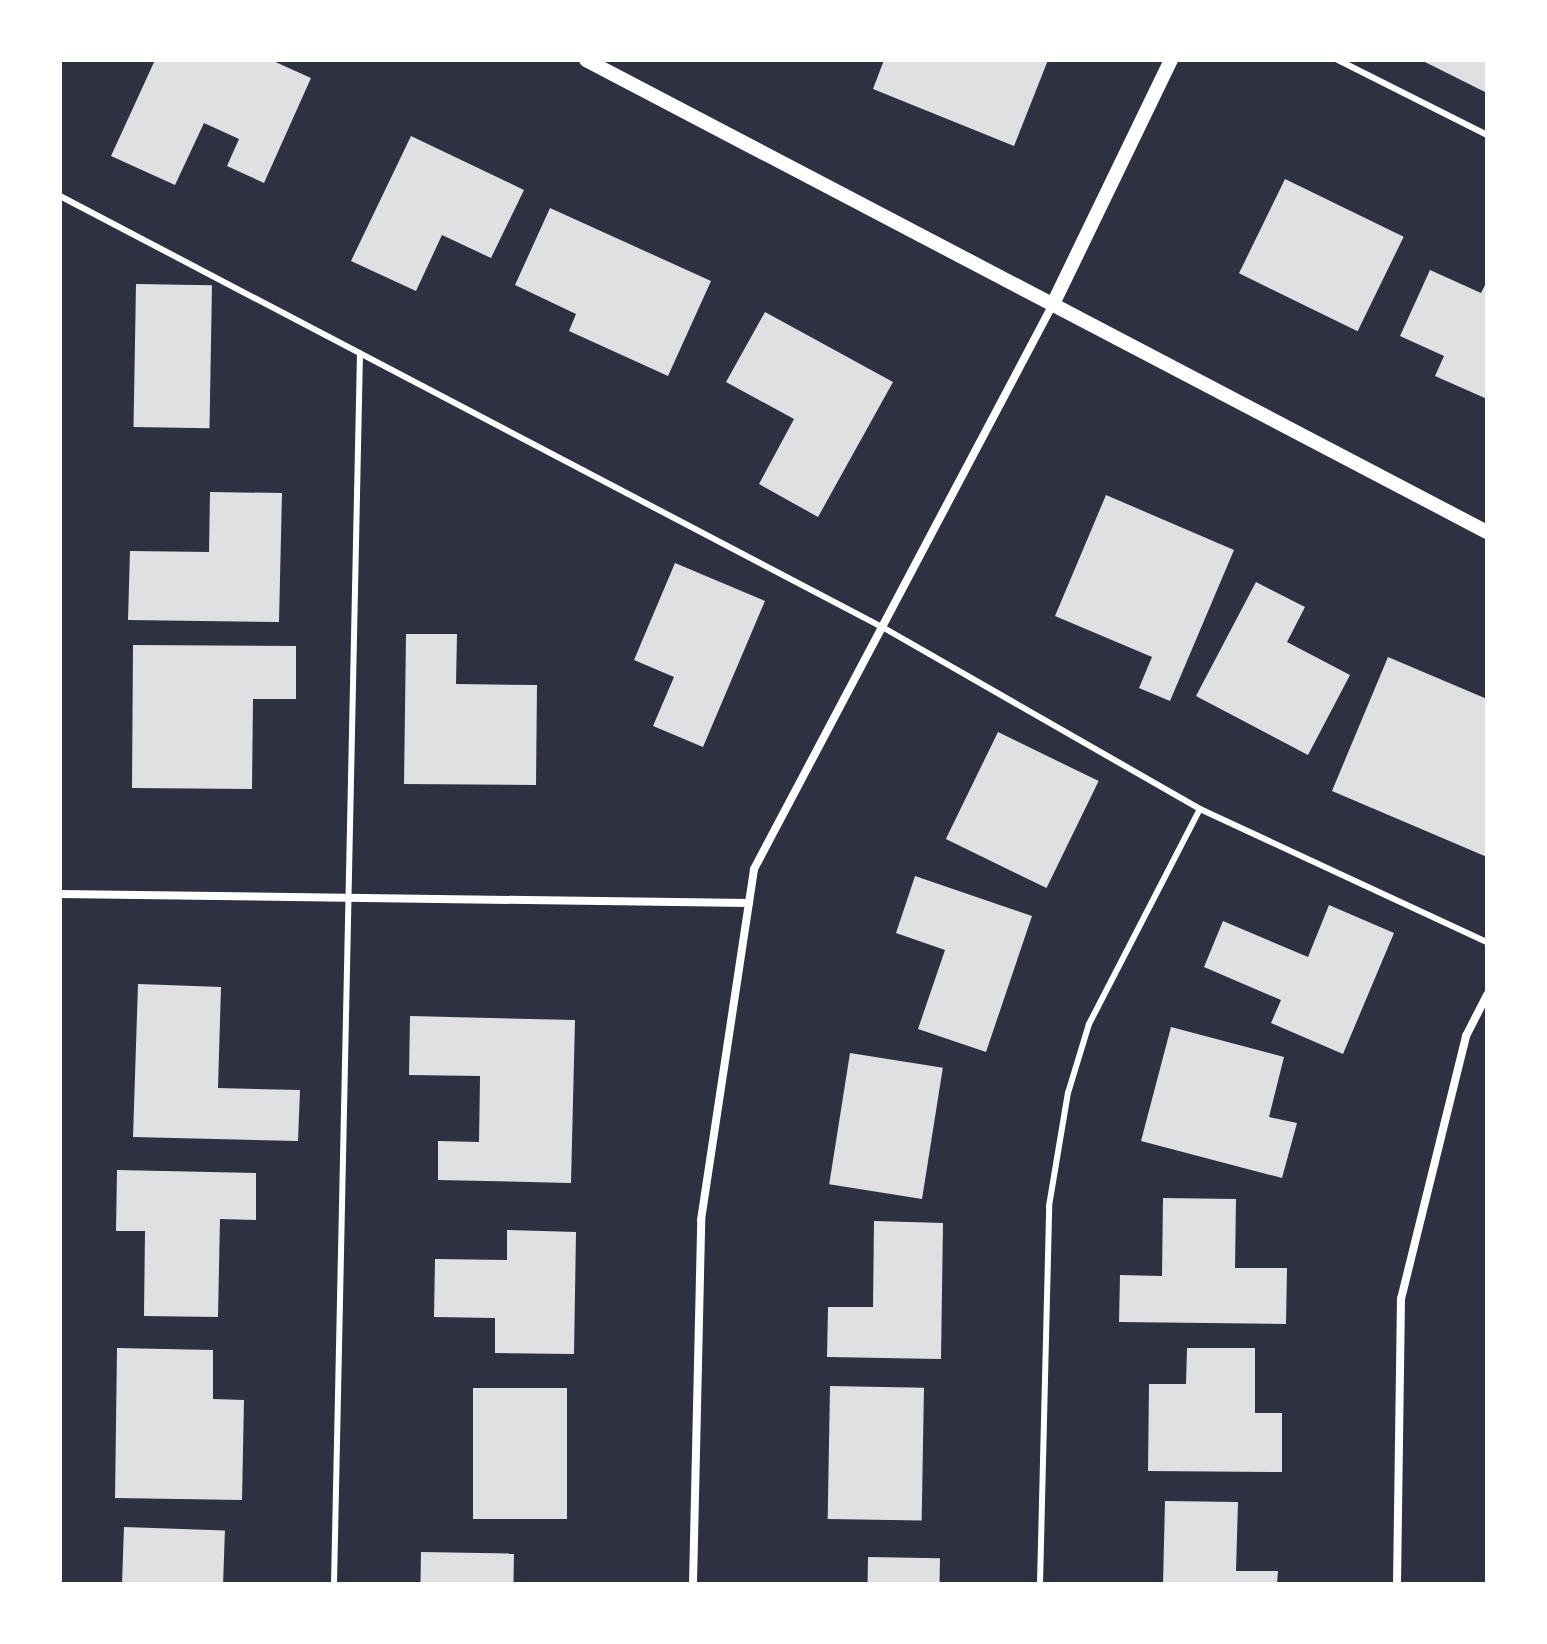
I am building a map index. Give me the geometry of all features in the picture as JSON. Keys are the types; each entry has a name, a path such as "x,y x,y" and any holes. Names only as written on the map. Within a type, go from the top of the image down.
{"street":[{"path":"586,60 1487,532"},
{"path":"693,1584 701,1220 754,869 1053,304 1171,60"},
{"path":"60,894 749,903"},
{"path":"1397,1584 1401,1299 1466,1036 1487,995"}],"lane":[{"path":"1338,60 1487,135"},
{"path":"60,196 884,628 1200,809 1487,942"},
{"path":"334,1584 360,353"},
{"path":"1040,1584 1049,1206 1068,1093 1089,1024 1200,809"}],"building":[{"path":"155,60 271,60 311,78 264,183 227,166 239,139 204,123 175,185 111,156"},
{"path":"884,60 1048,60 1014,146 873,89"},
{"path":"1421,60 1487,60 1487,93"},
{"path":"411,136 524,190 491,258 442,235 416,291 351,261"},
{"path":"1285,179 1404,237 1358,331 1239,273"},
{"path":"550,208 711,281 668,376 569,331 576,314 515,285"},
{"path":"1430,270 1481,293 1487,281 1487,399 1435,376 1444,356 1400,336"},
{"path":"136,284 212,285 209,428 134,427"},
{"path":"765,312 893,382 818,517 759,484 794,419 726,382"},
{"path":"210,492 282,493 279,622 128,620 130,551 209,552"},
{"path":"1106,495 1234,550 1170,701 1139,688 1152,657 1055,616"},
{"path":"675,563 765,601 703,747 653,726 674,677 634,660"},
{"path":"1256,582 1305,607 1287,642 1350,675 1308,755 1196,696"},
{"path":"406,634 457,634 456,684 537,685 536,785 404,784"},
{"path":"133,645 296,646 296,699 253,699 252,789 132,788"},
{"path":"1388,657 1487,699 1487,857 1332,791"},
{"path":"998,732 1099,781 1046,888 946,839"},
{"path":"915,876 1032,916 986,1052 918,1029 945,950 896,933"},
{"path":"1329,905 1394,933 1343,1054 1271,1023 1281,1000 1204,967 1223,921 1308,957"},
{"path":"138,984 221,987 218,1088 300,1090 298,1141 133,1137"},
{"path":"410,1016 575,1020 571,1183 438,1180 438,1141 479,1142 480,1076 409,1075"},
{"path":"1171,1027 1284,1057 1269,1117 1297,1123 1282,1178 1141,1141"},
{"path":"850,1053 943,1068 922,1199 829,1184"},
{"path":"117,1170 256,1173 256,1220 220,1219 218,1317 144,1316 145,1231 116,1231"},
{"path":"1163,1198 1236,1199 1235,1268 1287,1268 1286,1324 1119,1322 1120,1275 1162,1276"},
{"path":"874,1221 943,1223 941,1359 827,1357 828,1307 873,1307"},
{"path":"507,1230 576,1232 574,1354 495,1353 495,1318 434,1317 435,1259 507,1260"},
{"path":"117,1348 213,1350 213,1399 244,1400 242,1500 115,1498"},
{"path":"1187,1348 1255,1348 1255,1413 1282,1413 1282,1472 1148,1471 1149,1384 1186,1384"},
{"path":"830,1386 924,1388 922,1521 828,1519"},
{"path":"473,1388 567,1388 567,1519 473,1519"},
{"path":"1165,1501 1238,1502 1236,1571 1278,1571 1277,1584 1163,1584"},
{"path":"124,1527 225,1531 223,1584 122,1584"},
{"path":"421,1552 514,1554 513,1584 420,1584"},
{"path":"868,1557 940,1558 940,1584 868,1584"}]}
